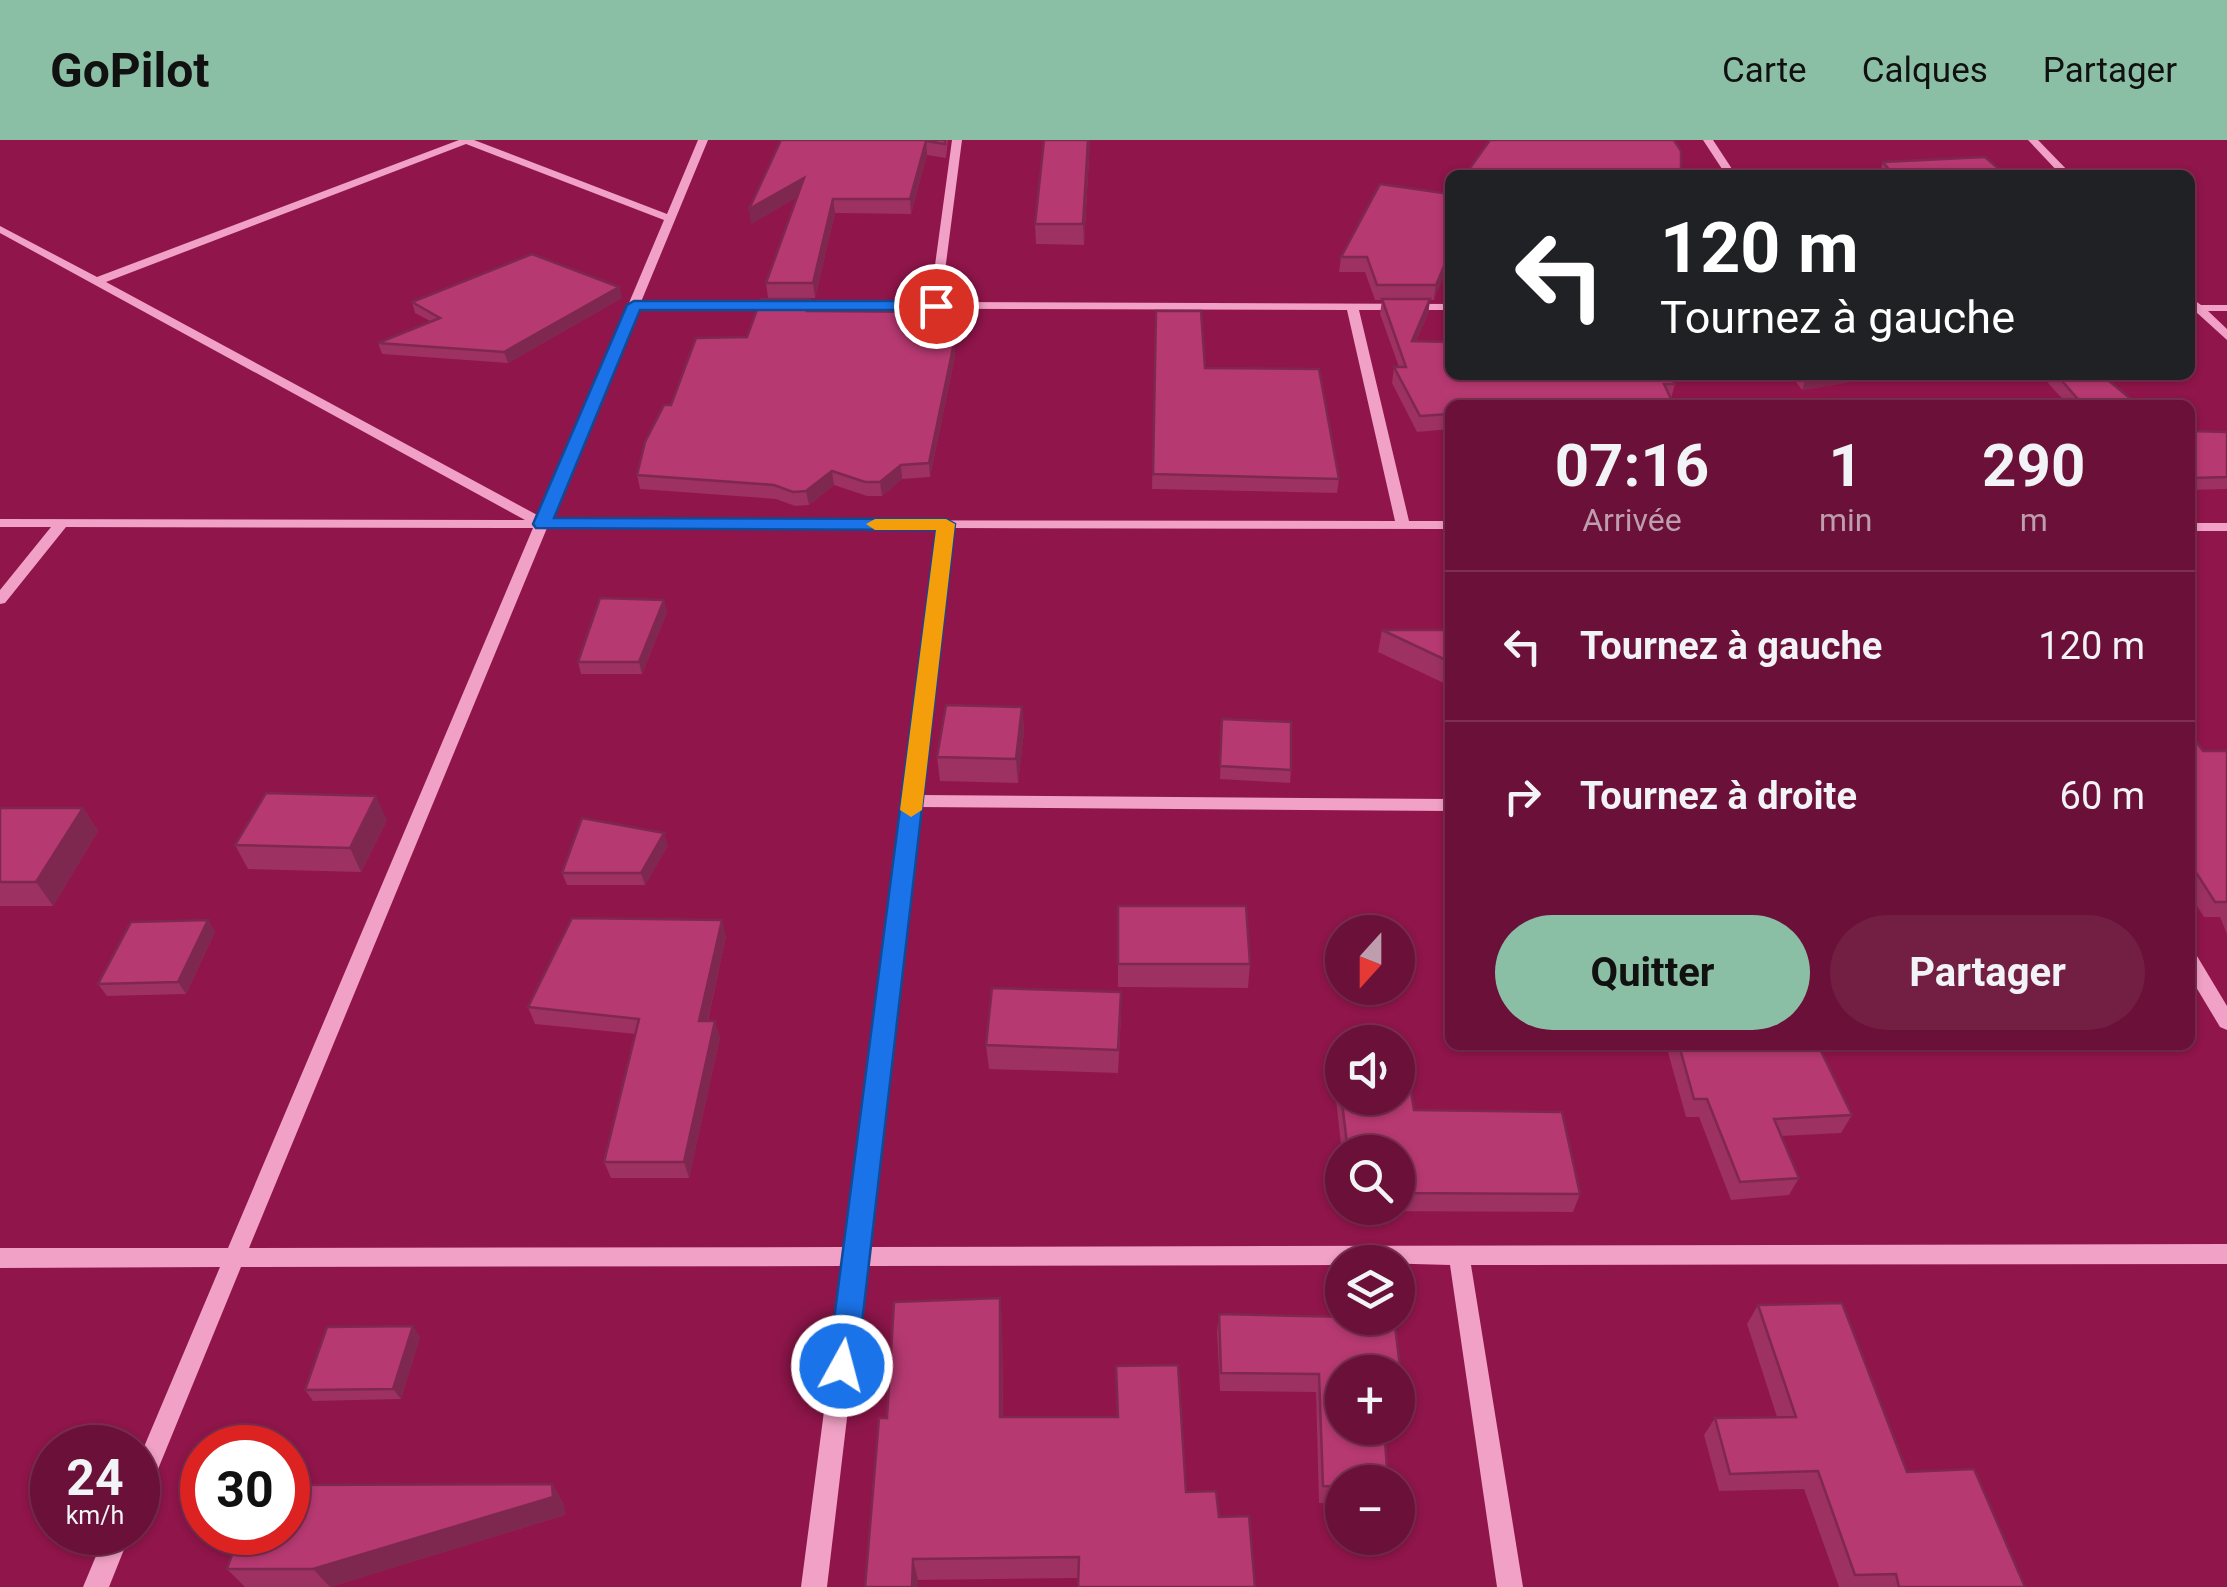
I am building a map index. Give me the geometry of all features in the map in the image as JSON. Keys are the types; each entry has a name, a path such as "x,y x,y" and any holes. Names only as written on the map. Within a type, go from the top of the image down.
{"street":[{"path":"96,282 467,140 670,220"},
{"path":"160,1436 704,140"},
{"path":"936,306 957,140"},
{"path":"1708,140 1728,170"},
{"path":"2032,140 2062,170"},
{"path":"0,229 542,524"},
{"path":"634,305 1445,307"},
{"path":"2195,305 2227,308"},
{"path":"1352,306 1403,525"},
{"path":"2195,307 2227,336"},
{"path":"0,523 1445,525"},
{"path":"0,600 62,523"},
{"path":"814,1587 946,524"},
{"path":"2195,526 2227,526"},
{"path":"912,801 1445,805"},
{"path":"2195,969 2227,1022"},
{"path":"0,1258 2227,1254"},
{"path":"1459,1256 1510,1587"},
{"path":"96,1587 109,1555"}],"building":[{"path":"781,140 945,140 945,144 926,141 910,199 833,199 813,283 766,283 804,178 749,209"},
{"path":"1044,140 1088,140 1083,224 1035,224"},
{"path":"1490,140 1674,140 1681,151 1681,170 1469,170"},
{"path":"1985,157 2000,170 1889,170 1883,162"},
{"path":"1380,184 1445,193 1445,264 1436,285 1377,285 1367,257 1341,257"},
{"path":"532,254 619,287 504,352 378,343 440,318 412,302"},
{"path":"761,299 810,299 807,311 941,312 935,343 954,343 929,463 901,465 880,482 865,482 832,471 806,491 793,492 774,485 637,475 645,442 664,405 671,405 696,338 747,337"},
{"path":"1382,299 1430,299 1412,341 1445,342 1445,380 1672,380 1675,384 1664,384 1672,400 1445,400 1445,414 1420,416 1394,367 1406,367"},
{"path":"1156,311 1201,311 1205,368 1319,369 1339,479 1153,474"},
{"path":"2061,380 2108,380 2132,400 2079,400"},
{"path":"2195,431 2227,432 2227,477 2195,478"},
{"path":"600,598 664,600 639,662 578,662"},
{"path":"1382,630 1445,630 1445,660"},
{"path":"946,705 1022,707 1016,759 937,757"},
{"path":"1222,719 1291,722 1291,770 1220,766"},
{"path":"2195,740 2203,751 2227,751 2227,902 2215,902 2195,871"},
{"path":"266,793 376,796 350,848 235,845"},
{"path":"0,808 83,808 36,882 0,882"},
{"path":"582,818 664,833 641,873 562,873"},
{"path":"1118,906 1246,906 1250,964 1118,964"},
{"path":"572,918 722,920 699,1021 715,1021 684,1162 604,1162 639,1019 528,1007"},
{"path":"208,920 178,982 98,984 131,922"},
{"path":"992,988 1121,992 1118,1050 986,1045"},
{"path":"1680,1050 1820,1050 1852,1115 1774,1119 1799,1178 1740,1182 1707,1099 1694,1099"},
{"path":"1415,1110 1562,1112 1580,1194 1415,1193 1415,1135 1346,1135 1344,1115 1415,1115"},
{"path":"1000,1298 1000,1417 1118,1417 1116,1366 1178,1365 1186,1492 1216,1491 1219,1517 1249,1516 1255,1587 1078,1587 1079,1557 913,1559 912,1587 865,1587 879,1418 887,1418 894,1302"},
{"path":"1842,1303 1907,1472 1974,1469 2025,1587 1899,1587 1896,1574 1855,1575 1818,1471 1730,1474 1715,1418 1796,1417 1758,1305"},
{"path":"1219,1314 1325,1316 1325,1335 1396,1335 1399,1355 1325,1355 1325,1445 1385,1445 1387,1465 1325,1465 1323,1486 1319,1374 1221,1373"},
{"path":"413,1326 393,1389 305,1390 327,1327"},
{"path":"552,1484 553,1497 313,1569 227,1569 232,1555 310,1555 310,1485"}],"slow traffic":[{"path":"875,524 946,524 911,810"}],"route":[{"path":"842,1366 946,524 542,524 634,305 936,306"}]}
